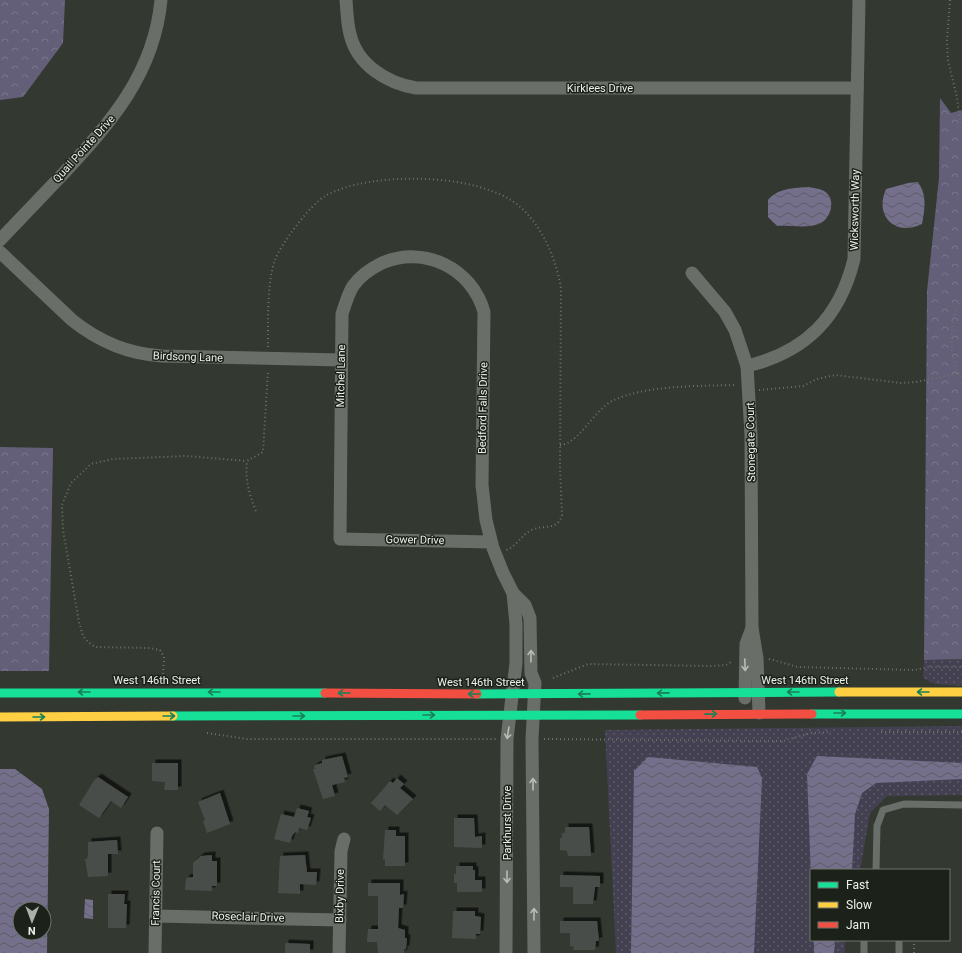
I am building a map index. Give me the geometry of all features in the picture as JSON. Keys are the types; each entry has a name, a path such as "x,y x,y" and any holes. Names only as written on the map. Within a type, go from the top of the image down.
{"main road":[{"name":"West 146th Street","path":"0,694 72,692 513,694 962,692"},
{"path":"0,717 746,713 962,714"}],"street":[{"name":"Quail Pointe Drive","path":"0,240 100,134 124,102 140,73 151,45 161,0"},
{"name":"Kirklees Drive","path":"346,0 349,33 357,50 366,63 385,78 399,85 416,88 857,88"},
{"name":"Wicksworth Way","path":"747,366 769,360 787,352 814,333 835,308 851,274 854,259 859,0"},
{"name":"Birdsong Lane","path":"0,252 72,320 91,334 113,346 148,355 341,360"},
{"name":"Mitchel Lane","path":"340,539 342,314 353,286 376,266 395,259 416,256"},
{"name":"Bedford Falls Drive","path":"416,256 429,257 442,262 460,275 477,293 484,312 482,485 486,520 491,542 513,593 516,624 513,694"},
{"name":"Stonegate Court","path":"692,273 725,312 735,330 747,366 749,387 752,628 756,644 759,713"},
{"name":"Gower Drive","path":"340,539 491,542"},
{"name":"Bedford Falls Drive","path":"513,593 525,604 530,618 530,673 535,683 533,694"},
{"name":"Stonegate Court","path":"746,713 746,644 752,628"},
{"name":"Parkhurst Drive","path":"506,953 507,739 513,694"},
{"path":"533,694 534,953"},
{"name":"Francis Court","path":"155,953 157,833"},
{"name":"Bixby Drive","path":"340,953 340,851 344,839"},
{"name":"Roseclair Drive","path":"156,916 340,920"}],"lane":[{"path":"876,869 877,826 883,810 904,804 962,805"},
{"path":"864,941 864,953"},
{"path":"899,941 899,953"}],"path":[{"path":"950,0 946,40 948,61 957,97 960,122 962,124"},
{"path":"163,679 164,657 160,650 150,648 95,647 83,636 74,598 62,519 62,505 66,491 71,483 83,470 91,464 99,461 186,456 247,461 264,452 271,286"},
{"path":"962,300 954,314 952,335 956,366 958,373 962,377"},
{"path":"560,445 574,441 585,425 603,407 627,395 643,391 681,388 803,386 817,379 835,375 901,383 934,379 958,373"},
{"path":"247,461 246,473 248,489 256,511"},
{"path":"764,658 798,667 914,670 929,667 962,667"},
{"path":"552,678 588,664 721,666 736,660"},
{"path":"539,739 782,741 811,734 836,731"},
{"path":"875,732 962,732"},
{"path":"202,733 247,740 502,739"},
{"path":"914,941 914,953"}],"shaded area":[{"path":"962,659 962,686 935,684 923,678 924,660"},
{"path":"962,726 962,795 887,796 870,813 860,869 810,869 810,941 845,941 845,953 616,953 605,730"}],"green space":[{"path":"0,0 65,0 63,43 23,97 0,100"},
{"path":"940,98 951,113 962,110 962,659 924,660 927,291 939,178"},
{"path":"0,447 53,448 49,671 0,671"}],"water":[{"path":"918,182 924,197 922,224 903,228 889,222 883,208 883,199 886,189"},
{"path":"809,187 823,190 830,198 830,212 821,223 811,226 777,226 768,217 768,200 772,196 787,189"},
{"path":"817,756 962,763 962,779 876,783 862,793 855,814 852,869 811,869 807,774"},
{"path":"648,757 757,767 762,778 754,953 631,953 634,771"},
{"path":"0,769 15,769 42,789 49,809 48,901 12,901 12,941 47,941 47,953 0,953"},
{"path":"85,899 93,900 93,919 84,918"},
{"path":"814,941 835,941 834,953 814,953"}],"building":[{"path":"342,756 348,777 344,778 345,782 332,785 335,796 323,799 313,769 315,769 314,766 322,763 322,760"},
{"path":"152,763 178,763 178,790 164,790 165,782 152,781"},
{"path":"98,777 128,797 121,808 111,801 99,818 79,805 95,779"},
{"path":"397,778 404,784 400,788 413,799 397,815 385,805 380,811 371,803 390,781 393,783"},
{"path":"220,793 230,824 207,833 203,821 205,820 198,802"},
{"path":"297,808 309,811 307,817 311,818 307,830 299,828 298,833 295,832 292,836 290,843 274,839 281,814 294,817"},
{"path":"454,818 474,818 475,837 482,836 482,848 454,847"},
{"path":"565,827 589,827 591,856 568,856 567,851 560,850 560,838 562,838 562,833 565,833"},
{"path":"385,830 396,830 396,836 405,836 405,866 385,866 385,859 383,860"},
{"path":"117,840 118,854 108,854 108,876 88,877 85,859 87,859 88,854 88,842"},
{"path":"212,855 212,861 217,861 217,886 212,886 212,891 185,890 186,878 193,877 193,863 201,856"},
{"path":"305,855 307,872 317,872 316,885 300,884 300,894 278,893 280,856"},
{"path":"456,866 473,866 473,870 475,870 475,880 482,880 482,892 457,892 457,883 454,883"},
{"path":"560,875 600,876 600,887 595,887 593,904 573,904 573,887 560,887"},
{"path":"368,883 400,883 400,895 404,894 403,908 399,908 398,928 405,930 405,938 407,938 404,953 378,953 377,942 367,942 368,929 378,929 378,896 368,896"},
{"path":"108,894 125,894 124,904 127,904 126,928 108,928"},
{"path":"453,911 475,911 475,916 481,917 480,934 476,934 476,939 452,938"},
{"path":"560,921 597,921 599,941 596,941 595,950 573,950 574,947 570,946 570,933 560,933"},
{"path":"285,943 310,944 310,953 285,953"}],"traffic: fast":[{"path":"477,694 839,692"},
{"path":"0,693 325,693"},
{"path":"812,714 962,714"},
{"path":"173,716 640,715"}],"traffic: slow":[{"path":"839,692 962,692"},
{"path":"0,717 173,716"}],"traffic: jam":[{"path":"325,693 477,694"},
{"path":"640,715 812,714"}]}
